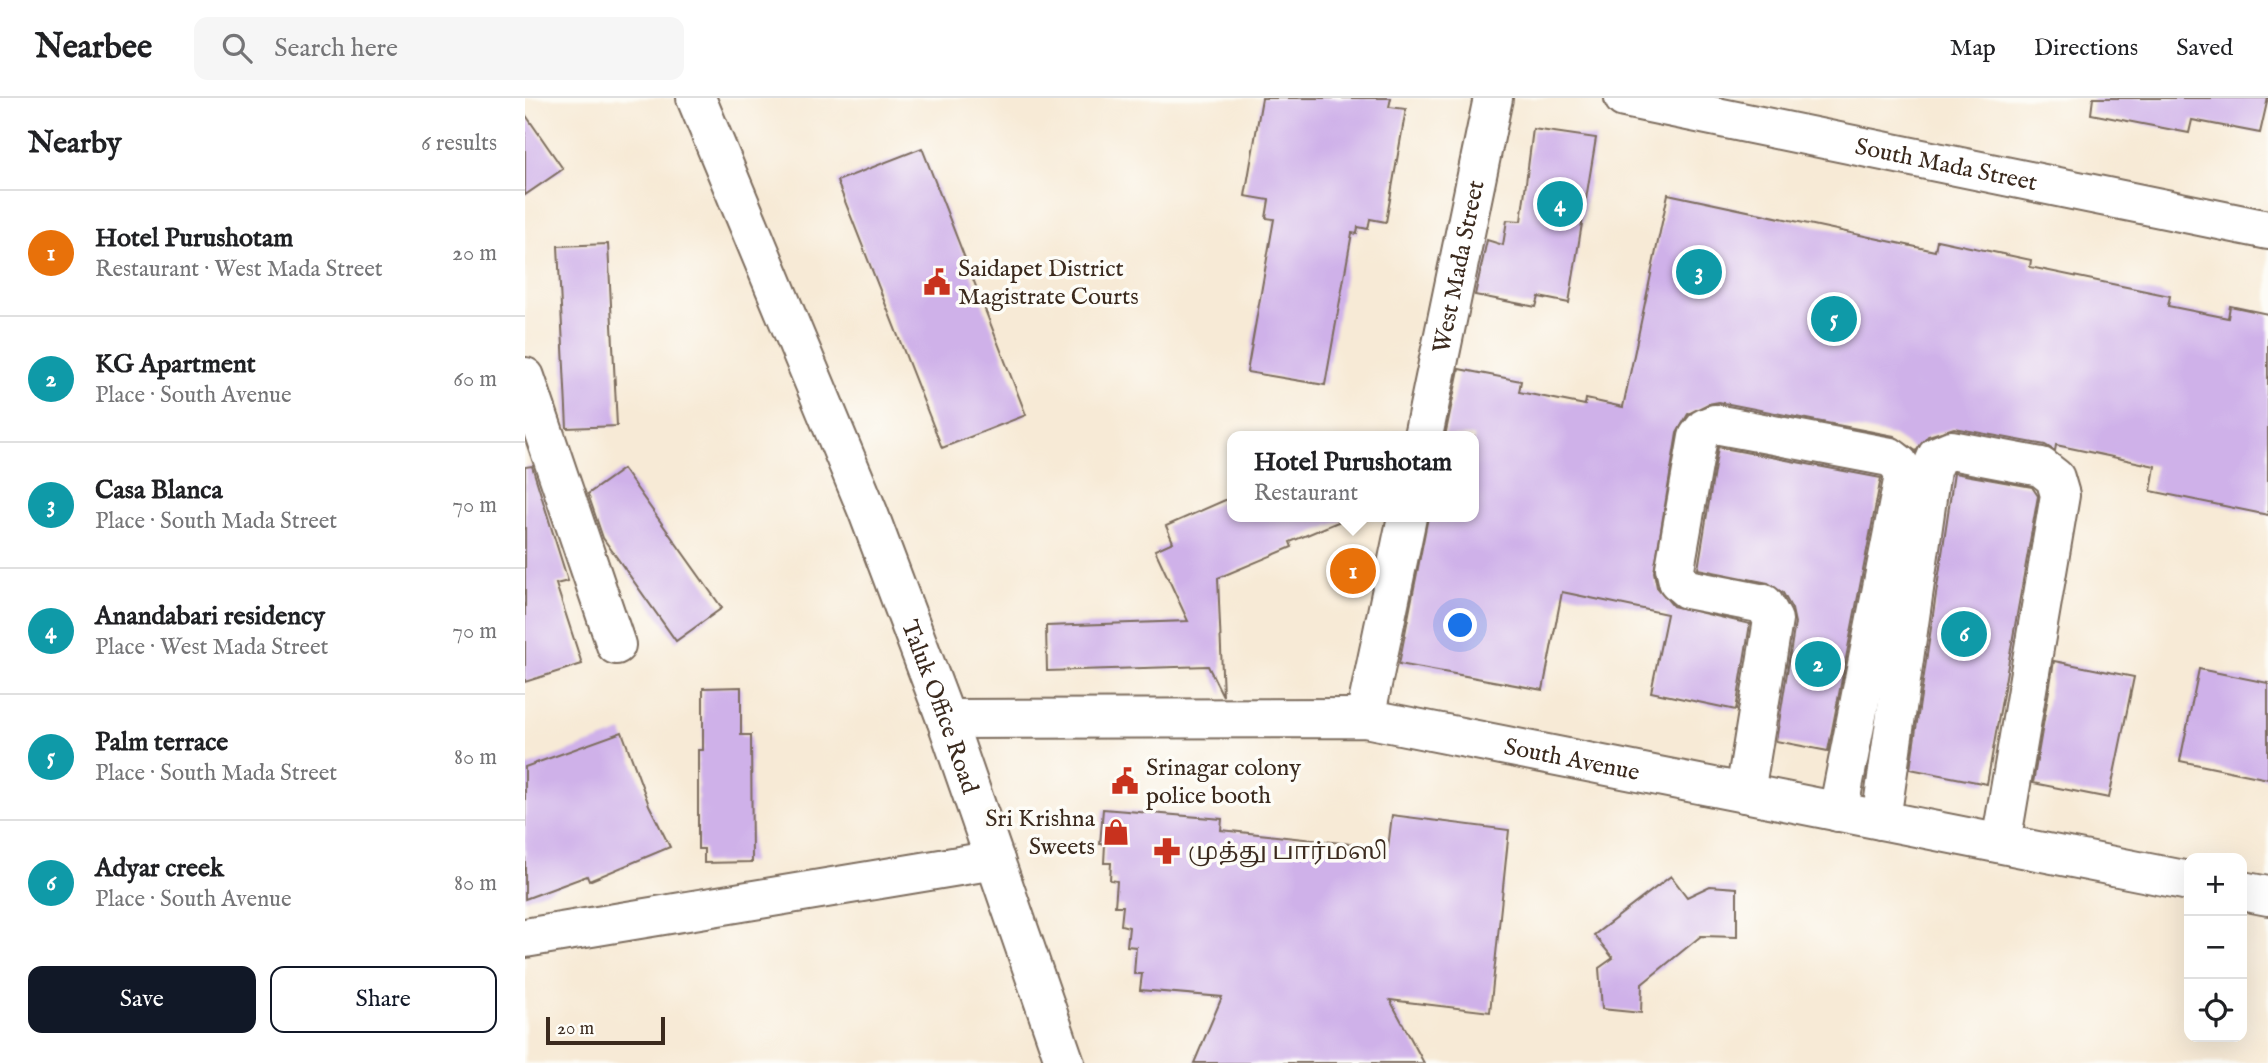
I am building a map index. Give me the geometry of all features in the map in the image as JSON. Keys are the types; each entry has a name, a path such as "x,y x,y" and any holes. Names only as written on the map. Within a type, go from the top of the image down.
{"street":[{"name":"Taluk Office Road","path":"696,98 868,512 946,719 1065,1063"},
{"name":"West Mada Street","path":"1424,431 1493,98"},
{"name":"South Mada Street","path":"1624,98 2268,230"},
{"path":"525,377 541,471 616,645"},
{"path":"1745,793 1773,620 1764,604 1687,589 1678,581 1675,568 1698,437 1705,428 1715,424 1890,457 1899,464 1904,476 1838,812"},
{"path":"1881,820 1931,470 1937,456 1951,450 2041,467 2055,478 2060,495 2001,843"},
{"path":"1365,718 1406,522"},
{"name":"South Avenue","path":"946,719 1365,718 2184,880"},
{"path":"525,938 995,860"},
{"path":"2247,892 2268,896"}],"building":[{"path":"1262,98 1391,98 1389,107 1406,109 1386,222 1370,219 1368,229 1358,227 1357,234 1352,233 1325,385 1247,372 1274,219 1266,218 1269,200 1245,196"},
{"path":"2093,98 2268,98 2260,133 2192,120 2189,133 2091,114"},
{"path":"525,114 563,169 525,195"},
{"path":"1533,129 1596,138 1569,303 1539,297 1536,307 1475,295 1487,240 1503,245 1507,220 1521,221"},
{"path":"922,148 1026,415 942,448 837,181"},
{"path":"1668,194 1935,251 1937,240 2031,260 2030,267 2170,296 2168,306 2228,318 2230,306 2268,314 2268,515 2151,491 2155,466 2056,445 2055,451 2045,445 1954,428 1928,436 1916,451 1894,436 1719,402 1708,404 1688,414 1677,433 1654,572 1657,587 1673,606 1750,624 1736,710 1651,692 1667,614 1562,592 1543,690 1399,664 1427,522 1479,522 1479,431 1446,431 1459,369 1521,381 1519,392 1585,405 1586,399 1623,407"},
{"path":"608,244 617,426 567,428 558,246"},
{"path":"1718,447 1881,478 1828,751 1776,741 1795,623 1792,609 1783,593 1768,583 1698,569"},
{"path":"532,466 568,581 556,584 582,664 525,682 525,467"},
{"path":"623,469 722,608 676,641 603,538 588,494"},
{"path":"1954,473 2032,487 2038,496 1987,784 1910,769"},
{"path":"1227,499 1227,522 1338,522 1290,542 1292,547 1218,578 1223,696 1208,666 1047,671 1046,626 1188,621 1155,550 1173,542 1166,526"},
{"path":"2054,661 2134,677 2109,798 2033,783"},
{"path":"2199,669 2268,683 2268,779 2180,761"},
{"path":"741,687 741,735 751,735 752,862 704,863 704,849 698,849 698,750 703,750 703,688"},
{"path":"622,732 649,805 670,847 589,881 587,876 525,899 525,767"},
{"path":"1103,809 1222,819 1221,830 1388,848 1392,815 1509,830 1490,1012 1390,1000 1424,1063 1194,1063 1222,997 1140,990 1142,974 1134,974 1136,947 1127,946 1129,927 1121,925 1123,906 1115,906 1117,881 1110,880 1111,863 1104,863 1105,844 1100,844"},
{"path":"1671,876 1687,897 1710,886 1737,888 1737,937 1701,936 1642,984 1641,1013 1602,1009 1599,968 1613,958 1594,935"}],"place":[{"name":"Anandabari residency","path":"1560,204"},
{"name":"Casa Blanca","path":"1699,272"},
{"name":"Saidapet District Magistrate Courts","path":"937,282"},
{"name":"Palm terrace","path":"1834,319"},
{"name":"Hotel Purushotam","path":"1353,571"},
{"name":"Adyar creek","path":"1964,634"},
{"name":"KG Apartment","path":"1818,664"},
{"name":"Srinagar colony police booth","path":"1125,781"},
{"name":"Sri Krishna Sweets","path":"1116,832"},
{"name":"முத்து பார்மஸி","path":"1167,851"}]}
